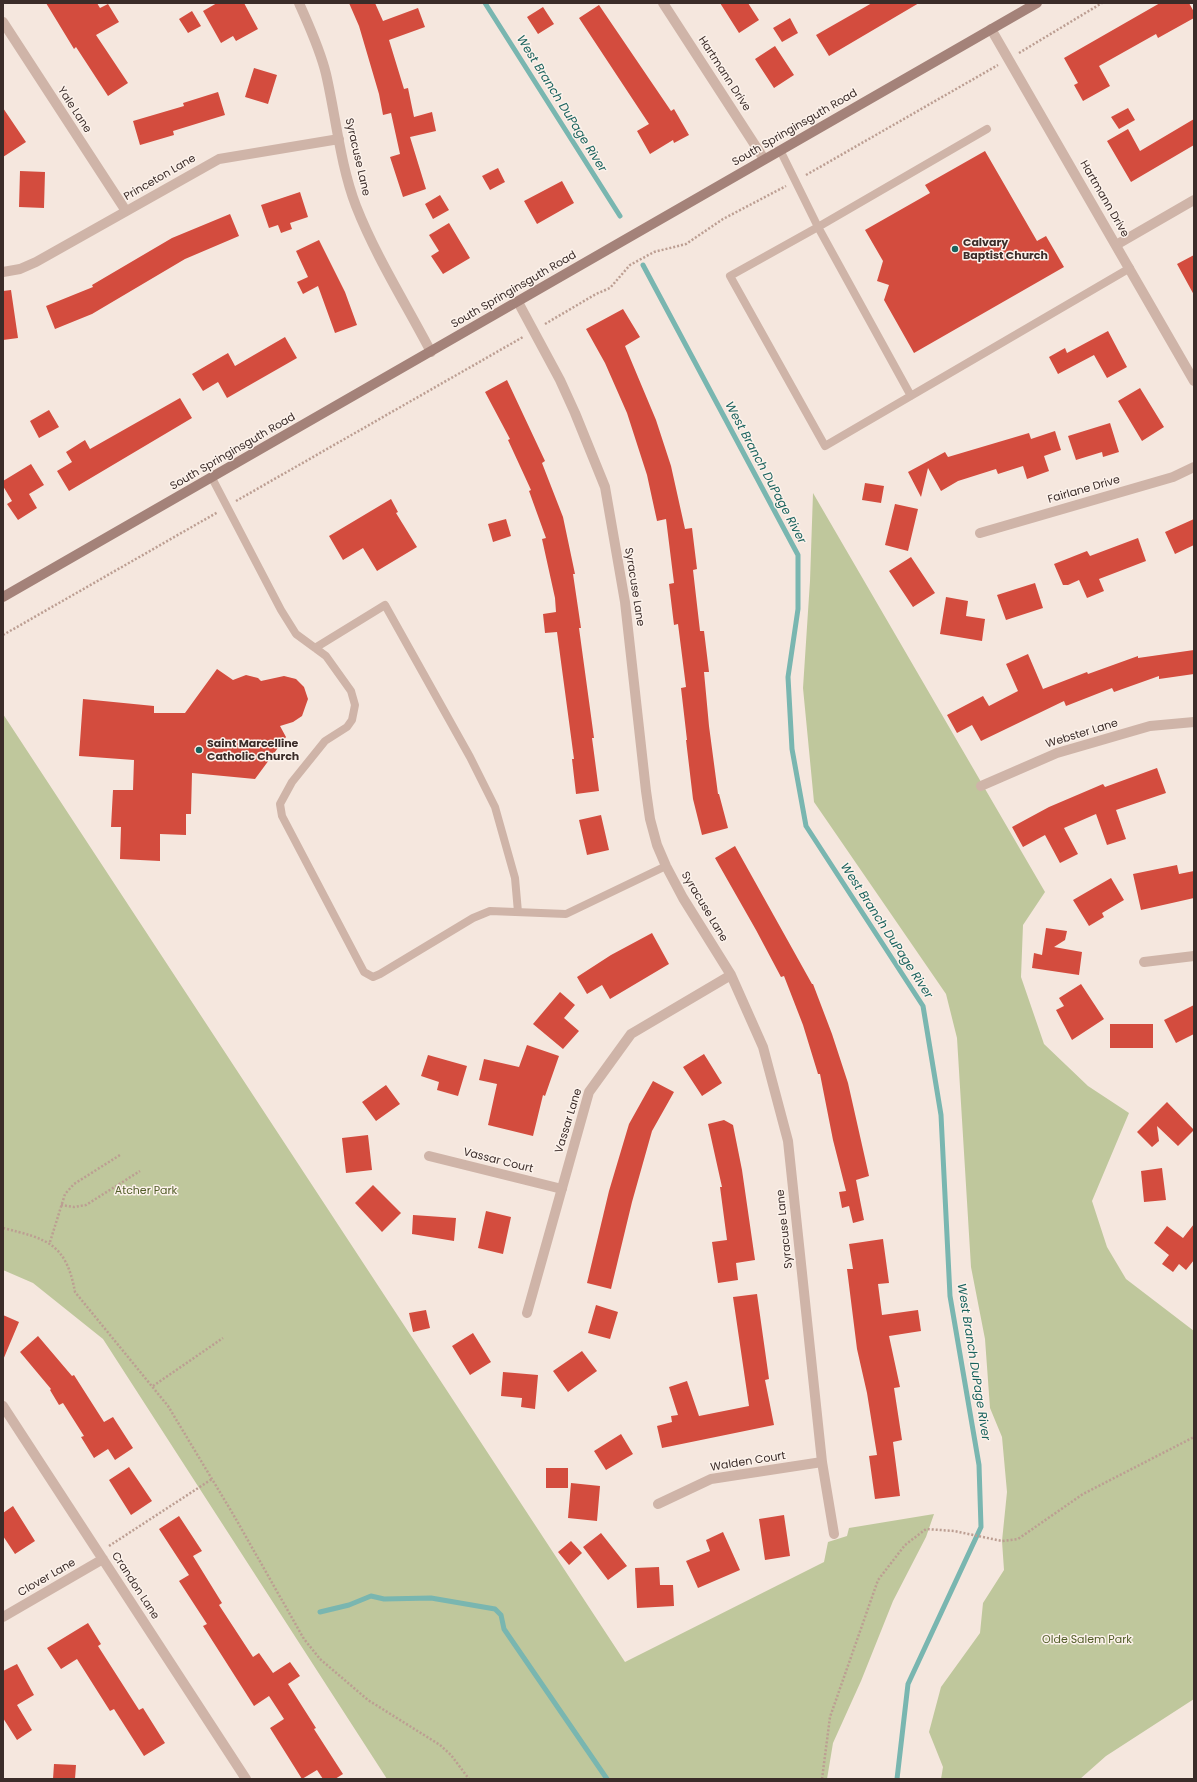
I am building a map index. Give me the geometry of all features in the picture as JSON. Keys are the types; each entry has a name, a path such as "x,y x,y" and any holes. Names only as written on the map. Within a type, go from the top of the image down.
{"street":[{"name":"Syracuse Lane","path":"299,3 317,45 326,72 348,180 369,237 431,352"},
{"name":"Hartmann Drive","path":"663,3 764,159"},
{"name":"South Springinsguth Road","path":"3,597 1037,3"},
{"name":"Yale Lane","path":"3,22 126,211"},
{"name":"Hartmann Drive","path":"991,29 1194,381"},
{"name":"Princeton Lane","path":"3,272 20,269 36,262 219,159 339,139"},
{"path":"1116,244 1194,200"},
{"name":"Syracuse Lane","path":"518,302 575,413 604,487 625,602 650,819 657,845 683,898 731,975 763,1047 788,1141 822,1462 834,1534"},
{"name":"Fairlane Drive","path":"980,533 1173,477 1194,467"},
{"name":"Webster Lane","path":"981,786 1056,753 1150,726 1194,722"},
{"path":"1144,962 1194,956"},
{"name":"Vassar Lane","path":"527,1314 589,1092 630,1034 731,975"},
{"name":"Vassar Court","path":"429,1156 562,1190"},
{"name":"Crandon Lane","path":"3,1406 246,1779"},
{"name":"Walden Court","path":"658,1504 711,1479 822,1462"},
{"name":"Clover Lane","path":"3,1617 103,1559"}],"lane":[{"path":"988,129 730,276 825,446 1130,268"},
{"path":"780,150 818,227 911,396"},
{"path":"212,478 296,634 326,656 351,691 354,705 352,720 347,727 325,742 292,782 280,804 282,816 364,972 373,978 473,918 490,911 566,914 666,866"},
{"path":"315,648 385,605 470,757 494,807 515,878 518,912"}],"path":[{"path":"3,635 596,294 610,288 630,266 654,252 686,244 723,219 796,180 1009,59 1102,3"},
{"path":"50,1242 65,1194 74,1184 120,1155"},
{"path":"62,1205 74,1207 86,1205 140,1171"},
{"path":"3,1228 23,1232 50,1242 68,1266 75,1292 135,1368 153,1386 168,1406 212,1479 304,1639 320,1658 368,1700 440,1745 451,1755 469,1779"},
{"path":"153,1386 223,1338"},
{"path":"822,1779 830,1717 878,1580 905,1545 926,1529 954,1531 1002,1541 1018,1539 1083,1494 1194,1437"},
{"path":"109,1546 212,1479"}],"green space":[{"name":"Olde Salem Park","path":"813,493 1045,892 1023,925 1021,977 1044,1044 1088,1086 1129,1113 1092,1201 1107,1247 1126,1279 1194,1331 1194,1699 1106,1756 1080,1779 941,1779 943,1767 929,1732 941,1687 980,1633 983,1603 1004,1570 1002,1541 1007,1492 1002,1437 990,1408 985,1339 971,1267 957,1038 946,994 814,802 803,688 810,581"},
{"name":"Atcher Park","path":"3,714 625,1662 824,1562 828,1542 847,1536 849,1528 934,1514 926,1537 893,1601 861,1681 833,1743 827,1779 387,1779 103,1339 33,1283 3,1270"}],"building":[{"path":"46,3 97,3 100,8 108,4 119,22 96,35 128,83 108,96 76,47 74,49"},
{"path":"217,3 244,3 258,29 236,41 233,36 221,43 203,11"},
{"path":"349,3 375,3 383,21 418,8 425,27 389,40 404,89 408,88 414,117 432,112 436,131 410,137 426,189 403,197 390,157 400,154 391,113 383,115 379,94 359,26"},
{"path":"720,3 748,3 759,20 739,33"},
{"path":"872,3 919,3 829,56 816,35"},
{"path":"1160,3 1189,3 1194,12 1194,18 1158,38 1156,34 1099,66 1110,86 1083,101 1074,85 1078,83 1064,58"},
{"path":"599,5 671,111 674,109 689,135 674,143 673,140 650,154 637,131 649,124 579,18"},
{"path":"543,7 554,24 538,34 527,17"},
{"path":"192,11 201,26 188,33 179,19"},
{"path":"790,18 798,33 782,42 773,28"},
{"path":"775,46 794,75 774,88 755,59"},
{"path":"254,68 277,75 268,104 245,97"},
{"path":"218,92 225,115 173,131 174,135 140,145 133,121 184,106 183,103"},
{"path":"3,108 26,142 3,157"},
{"path":"1128,108 1135,120 1119,129 1111,117"},
{"path":"1194,119 1194,145 1131,182 1107,141 1128,129 1140,151"},
{"path":"985,151 1037,241 1046,236 1064,267 914,353 884,300 889,285 877,281 883,261 865,230 930,193 925,185"},
{"path":"498,168 505,182 490,190 482,176"},
{"path":"20,171 45,172 44,208 19,207"},
{"path":"562,181 574,203 537,224 524,201"},
{"path":"300,192 308,217 290,223 292,229 281,233 278,225 269,228 261,205"},
{"path":"440,195 449,210 433,219 425,204"},
{"path":"230,214 239,236 185,259 92,314 55,329 46,306 93,287 92,285 172,238"},
{"path":"449,223 470,258 443,274 431,256 439,251 429,235"},
{"path":"319,240 345,292 357,325 335,333 318,286 303,294 297,282 308,277 296,251"},
{"path":"1194,255 1194,295 1177,264"},
{"path":"11,290 18,338 3,340 3,291"},
{"path":"623,309 640,337 625,346 656,420 671,466 685,529 692,528 697,569 693,570 700,631 704,631 709,672 704,672 709,726 718,794 728,828 702,835 693,799 686,740 681,688 686,687 678,624 674,625 669,584 674,583 666,519 657,521 647,475 627,413 605,363 586,329"},
{"path":"1108,331 1127,367 1107,378 1094,355 1058,374 1049,357 1065,348 1067,353"},
{"path":"285,337 297,358 227,398 218,382 203,391 192,374 228,353 235,366"},
{"path":"507,380 545,461 542,463 563,517 575,574 573,574 581,628 579,628 594,738 592,738 599,791 576,794 572,759 574,759 557,632 545,633 543,614 556,612 555,598 542,539 546,538 529,491 531,490 508,440 510,439 485,392"},
{"path":"1140,388 1164,427 1142,441 1118,401"},
{"path":"180,398 192,418 69,491 57,471 72,462 66,452 85,440 90,449"},
{"path":"49,410 59,427 39,438 30,421"},
{"path":"1110,423 1119,452 1103,457 1102,452 1076,460 1068,436"},
{"path":"1055,431 1061,450 1044,456 1049,471 1027,479 1023,466 998,474 996,469 958,481 941,491 928,468 921,497 908,472 945,452 948,457 1029,433 1031,439"},
{"path":"31,464 44,485 29,494 37,508 18,520 7,504 12,501 3,486 3,481"},
{"path":"865,483 884,486 881,503 862,500"},
{"path":"391,499 398,512 396,513 417,547 377,571 363,548 343,560 329,536"},
{"path":"895,504 918,509 908,551 885,545"},
{"path":"506,519 511,536 493,542 488,524"},
{"path":"1194,519 1194,545 1175,554 1165,532"},
{"path":"1138,538 1146,561 1099,579 1104,591 1087,598 1079,580 1068,585 1063,585 1054,564 1087,551 1090,556"},
{"path":"911,557 935,593 913,607 889,571"},
{"path":"1035,583 1043,608 1006,620 997,595"},
{"path":"946,597 968,601 966,616 985,619 982,641 940,634"},
{"path":"1194,650 1194,674 1159,679 1159,676 1114,692 1112,688 1066,706 1064,701 981,741 972,725 957,733 947,715 983,696 989,706 1018,691 1006,664 1028,654 1043,689 1087,672 1088,674 1138,656 1138,658"},
{"path":"217,669 233,680 246,675 258,678 261,681 284,676 296,679 304,687 308,699 302,716 293,722 280,726 286,737 255,779 192,773 191,814 186,814 186,835 160,834 160,861 120,859 121,827 111,827 113,790 133,790 134,760 79,756 83,699 154,706 154,713 185,713"},
{"path":"1157,768 1166,793 1116,810 1126,839 1107,845 1096,814 1064,828 1078,854 1060,863 1045,835 1023,847 1012,827 1049,807 1103,784 1105,787"},
{"path":"601,815 609,850 587,855 579,820"},
{"path":"735,846 813,984 832,1034 848,1083 869,1176 856,1180 864,1220 853,1223 849,1206 842,1208 839,1192 846,1191 833,1140 820,1074 818,1074 803,1025 784,976 781,977 715,858"},
{"path":"1177,865 1179,874 1194,871 1194,898 1141,910 1133,874"},
{"path":"1111,878 1124,900 1102,913 1104,917 1089,926 1073,900"},
{"path":"1046,928 1067,931 1065,940 1054,947 1082,952 1079,975 1032,968 1034,953 1042,955"},
{"path":"652,933 669,964 610,999 602,985 587,994 577,977 611,955"},
{"path":"1081,984 1104,1019 1072,1040 1056,1010 1064,1006 1059,998"},
{"path":"560,992 575,1005 564,1018 579,1031 563,1049 533,1024"},
{"path":"1194,1005 1194,1034 1176,1043 1164,1020"},
{"path":"1110,1024 1153,1024 1153,1048 1110,1048"},
{"path":"527,1045 559,1056 545,1096 543,1095 533,1136 488,1125 497,1084 479,1080 484,1059 519,1067"},
{"path":"704,1054 722,1083 702,1096 683,1067"},
{"path":"428,1055 467,1066 458,1096 437,1090 439,1082 421,1076"},
{"path":"653,1081 674,1092 652,1131 632,1202 611,1289 587,1283 609,1191 629,1124"},
{"path":"386,1085 400,1104 376,1121 362,1102"},
{"path":"1167,1102 1194,1130 1178,1146 1157,1126 1159,1141 1152,1147 1137,1132"},
{"path":"724,1120 733,1125 742,1170 755,1260 736,1263 738,1280 718,1283 712,1242 727,1240 720,1187 722,1187 708,1124"},
{"path":"368,1135 372,1170 346,1173 342,1138"},
{"path":"1162,1168 1166,1200 1144,1202 1141,1171"},
{"path":"373,1185 401,1213 382,1232 355,1203"},
{"path":"486,1211 511,1217 503,1254 478,1248"},
{"path":"413,1215 456,1218 454,1241 412,1234"},
{"path":"1194,1224 1194,1260 1186,1270 1179,1264 1173,1272 1162,1264 1169,1255 1154,1243 1167,1226 1183,1238"},
{"path":"883,1239 889,1283 878,1284 882,1315 918,1310 921,1331 889,1336 900,1387 894,1388 902,1440 893,1442 900,1496 875,1499 869,1456 877,1455 867,1393 857,1349 847,1269 853,1269 849,1244"},
{"path":"757,1294 769,1379 765,1380 774,1425 662,1448 657,1426 672,1422 671,1416 678,1415 669,1387 687,1381 699,1416 749,1406 733,1297"},
{"path":"596,1305 618,1312 610,1339 588,1333"},
{"path":"426,1310 430,1328 413,1332 409,1313"},
{"path":"3,1315 19,1322 3,1360"},
{"path":"473,1333 491,1362 470,1375 452,1346"},
{"path":"38,1336 72,1376 74,1375 104,1422 113,1417 133,1448 115,1460 108,1449 94,1458 81,1437 84,1436 63,1403 59,1405 50,1390 51,1389 20,1352"},
{"path":"582,1351 597,1371 568,1392 553,1371"},
{"path":"503,1372 538,1375 535,1409 521,1407 522,1398 501,1396"},
{"path":"621,1434 633,1454 606,1470 594,1451"},
{"path":"129,1467 152,1501 131,1515 109,1480"},
{"path":"546,1468 568,1468 568,1488 546,1488"},
{"path":"571,1483 600,1486 597,1521 568,1518"},
{"path":"13,1506 35,1541 15,1554 3,1536 3,1513"},
{"path":"784,1515 790,1556 765,1560 759,1519"},
{"path":"179,1516 202,1551 193,1556 222,1603 219,1605 253,1657 259,1653 273,1673 290,1662 300,1676 288,1684 316,1728 314,1729 343,1774 335,1779 323,1779 317,1770 302,1779 270,1728 284,1719 269,1696 254,1706 203,1626 207,1624 179,1581 189,1575 159,1529"},
{"path":"723,1532 740,1570 698,1588 686,1561 710,1551 706,1540"},
{"path":"601,1533 627,1566 608,1580 583,1547"},
{"path":"571,1541 582,1553 569,1565 558,1552"},
{"path":"659,1567 660,1585 673,1585 674,1606 637,1608 635,1568"},
{"path":"88,1623 101,1644 98,1646 139,1710 143,1708 165,1743 144,1756 114,1709 110,1711 77,1659 61,1669 47,1648"},
{"path":"17,1664 34,1695 17,1705 32,1730 17,1740 3,1718 3,1671"},
{"path":"54,1764 76,1765 75,1779 53,1779"}],"waterway":[{"name":"West Branch DuPage River","path":"485,3 620,216"},
{"name":"West Branch DuPage River","path":"643,265 798,555 798,609 788,677 792,749 806,826 923,1006 941,1115 950,1296 979,1465 981,1527 908,1684 897,1779"},
{"path":"320,1612 349,1605 371,1596 384,1599 431,1598 495,1609 501,1615 504,1629 607,1779"}],"place":[{"name":"Calvary Baptist Church","path":"955,249"},
{"name":"Saint Marcelline Catholic Church","path":"199,750"}]}
